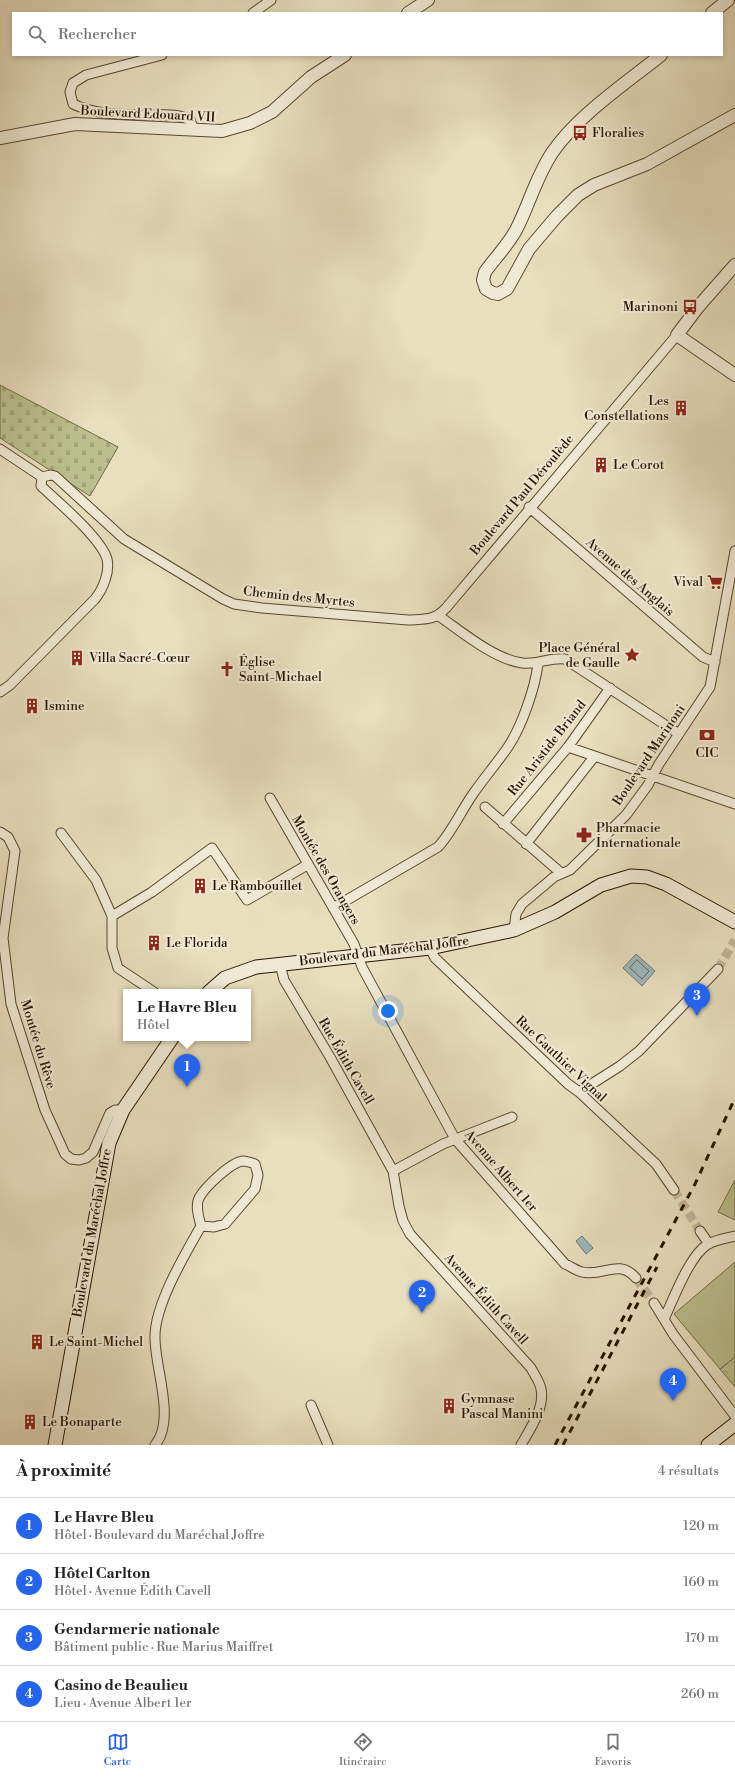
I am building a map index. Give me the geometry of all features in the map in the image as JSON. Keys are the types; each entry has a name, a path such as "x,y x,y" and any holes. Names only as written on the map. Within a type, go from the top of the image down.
{"main road":[{"name":"Boulevard du Maréchal Joffre","path":"212,989 225,978 241,971 256,967 430,948 514,930 554,912 601,885 631,876 647,877 666,884 735,922"},
{"name":"Boulevard du Maréchal Joffre","path":"55,1445 109,1143 123,1110 170,1041"},
{"path":"708,1445 735,1424"}],"street":[{"path":"254,12 271,0"},
{"path":"410,12 428,0"},
{"path":"713,12 728,0"},
{"path":"158,56 86,75 73,83 70,92 73,104 84,109 99,111 143,115 182,115 190,120 194,130"},
{"name":"Boulevard Edouard VII","path":"0,138 75,124 222,131 250,123 272,112 311,77 343,56"},
{"path":"660,56 594,109 568,134 553,152 540,173 515,230 485,272 483,280 486,289 498,294 504,292 529,249 557,216 578,195 594,184 647,164 735,115"},
{"name":"Boulevard Paul Déroulède","path":"439,616 529,507 735,265"},
{"path":"677,334 735,375"},
{"name":"Chemin des Myrtes","path":"0,449 42,477 46,475 55,476 124,539 210,593 234,604 262,608 408,620 426,619 439,616"},
{"path":"0,692 10,685 95,599 101,592 106,576 107,559 102,549 73,516 41,486 42,477"},
{"name":"Avenue des Anglais","path":"529,507 703,657 715,662"},
{"name":"Boulevard Marinoni","path":"514,930 516,914 522,904 554,877 570,870 626,815 710,687 735,551"},
{"path":"439,616 505,659 523,663 538,664 555,658 565,659 679,734"},
{"path":"333,908 438,847 445,839 473,795 509,746 518,730 536,677 538,664"},
{"name":"Rue Aristide Briand","path":"503,824 568,746 610,688"},
{"path":"568,746 594,757 735,804"},
{"path":"526,844 594,757"},
{"name":"Montée des Orangers","path":"270,798 333,908 358,956"},
{"path":"485,807 561,873"},
{"name":"Montée du Rêve","path":"0,832 8,837 15,851 3,938 11,1004 45,1110 65,1154 71,1159 79,1160 86,1158 93,1152 110,1113 115,1110 123,1110"},
{"path":"61,833 96,880 112,916 112,948 118,968 150,989"},
{"path":"112,916 152,892 212,848 248,900 307,865"},
{"name":"Rue Gauthier Vignal","path":"430,948 435,958 568,1084 579,1092 656,1164 674,1190"},
{"name":"Avenue Albert 1er","path":"358,956 362,967 455,1139 565,1264 582,1272 600,1272 622,1268 629,1270 636,1278"},
{"name":"Rue Édith Cavell","path":"280,964 284,980 330,1057 393,1171"},
{"path":"579,1092 620,1066 639,1051 718,969"},
{"path":"393,1171 455,1139 512,1117"},
{"path":"155,1445 165,1421 155,1338 156,1320 179,1264 201,1226 198,1213 199,1199 217,1178 233,1164 244,1161 255,1164 258,1176 255,1189 226,1224 214,1227 201,1226"},
{"name":"Avenue Édith Cavell","path":"393,1171 403,1221 410,1234 532,1368 541,1388 540,1405 532,1426 521,1445"},
{"path":"700,1231 709,1244"},
{"path":"664,1319 691,1264 700,1251 709,1244 735,1236"},
{"path":"654,1303 673,1334 735,1416"},
{"path":"311,1405 328,1445"}],"green space":[{"path":"0,385 118,447 90,496 0,438"},
{"path":"735,1180 735,1220 718,1212"},
{"path":"735,1262 735,1357 720,1369 674,1314"},
{"path":"735,1357 735,1387 720,1369"}],"water":[{"path":"636,954 655,971 642,986 623,968"},
{"path":"582,1236 593,1248 586,1254 576,1241"}],"tunnel":[{"path":"718,969 735,940"},
{"path":"674,1190 700,1231"},
{"path":"636,1278 654,1303"}],"railway":[{"path":"555,1445 695,1184 735,1098"},
{"path":"563,1445 657,1267"}],"place":[{"name":"Floralies","path":"580,133"},
{"name":"Marinoni","path":"690,307"},
{"name":"Les Constellations","path":"681,408"},
{"name":"Le Corot","path":"601,465"},
{"name":"Vival","path":"715,582"},
{"name":"Place Général de Gaulle","path":"632,655"},
{"name":"Villa Sacré-Cœur","path":"77,658"},
{"name":"Église Saint-Michael","path":"227,669"},
{"name":"Ismine","path":"32,706"},
{"name":"CIC","path":"707,735"},
{"name":"Pharmacie Internationale","path":"584,835"},
{"name":"Le Rambouillet","path":"200,886"},
{"name":"Le Florida","path":"154,943"},
{"name":"Gendarmerie nationale","path":"697,1016"},
{"name":"Le Havre Bleu","path":"187,1087"},
{"name":"Hôtel Carlton","path":"422,1313"},
{"name":"Le Saint-Michel","path":"37,1342"},
{"name":"Casino de Beaulieu","path":"673,1401"},
{"name":"Gymnase Pascal Manini","path":"449,1406"},
{"name":"Le Bonaparte","path":"30,1422"}]}
